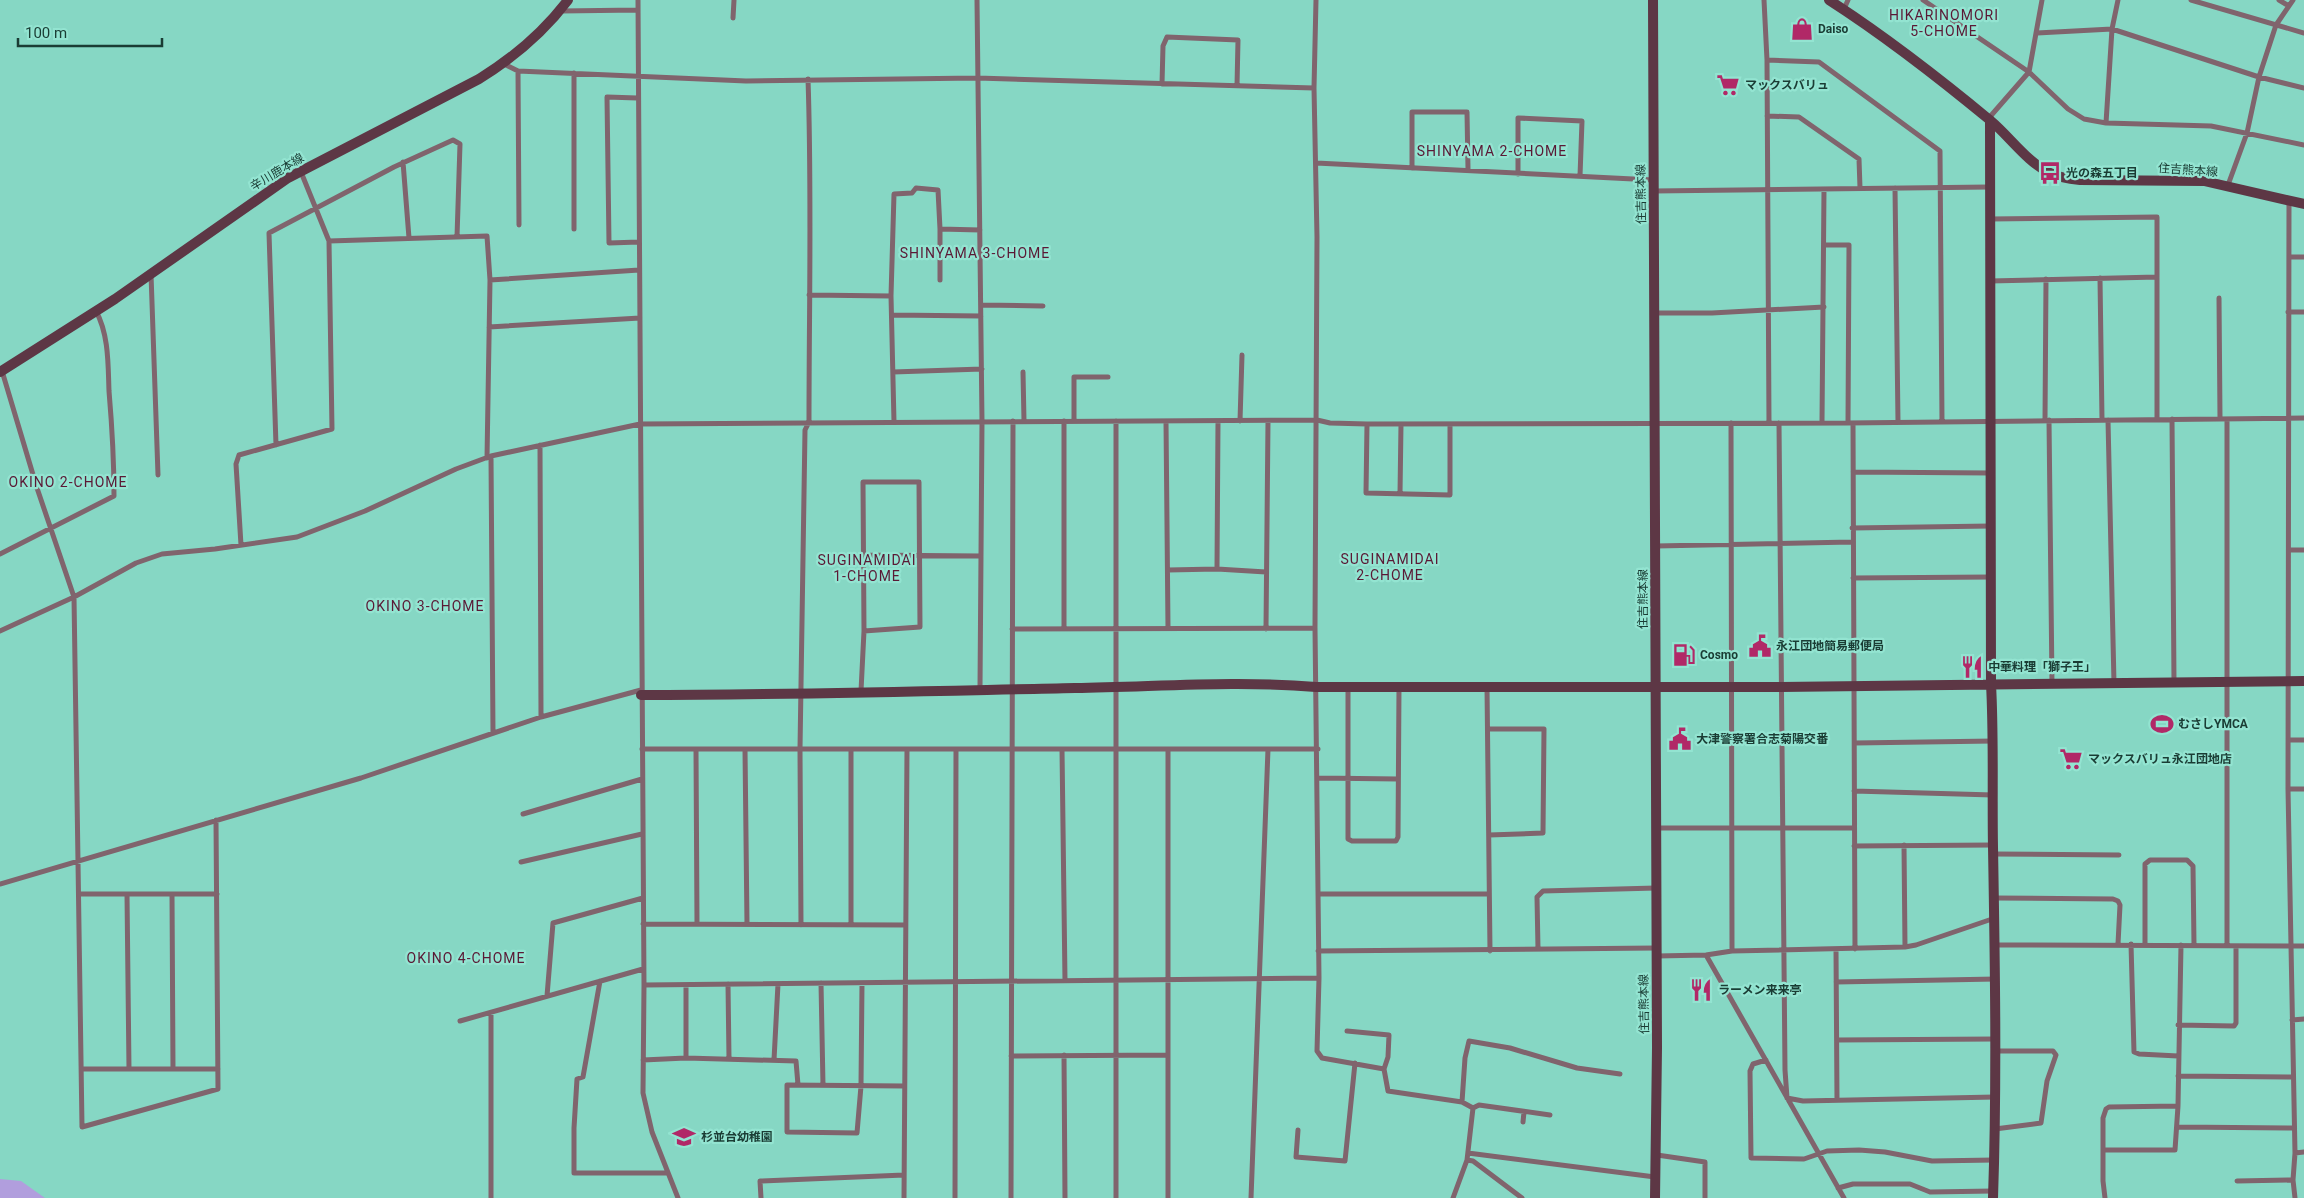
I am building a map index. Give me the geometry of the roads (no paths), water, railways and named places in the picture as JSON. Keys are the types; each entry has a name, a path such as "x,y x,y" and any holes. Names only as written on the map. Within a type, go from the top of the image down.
{"street":[{"name":"辛川鹿本線","path":"1,371 96,312 250,203 301,171 479,79 504,64 533,39 568,0"},
{"path":"638,0 643,1093 652,1132 678,1198"},
{"path":"733,18 734,0"},
{"path":"978,0 977,78 982,369 980,689"},
{"path":"1316,0 1314,88 1317,420 1315,628 1318,749 1319,978 1316,1051 1322,1058 1384,1069"},
{"name":"住吉熊本線","path":"1653,0 1656,546 1657,1154 1655,1198"},
{"path":"1764,0 1767,60 1769,423"},
{"name":"住吉熊本線","path":"1829,0 1846,5 1989,120 2032,160 2050,173 2064,178 2204,181 2304,204"},
{"path":"1923,0 2029,72 2068,109 2084,119 2106,123 2211,126 2304,145"},
{"path":"1838,1188 1853,1184 1910,1184 1930,1192 1994,1194 1996,945 1993,849 1994,741 1991,684 1989,120 2029,72 2042,0"},
{"path":"2106,123 2112,29 2118,0"},
{"path":"2191,0 2304,33"},
{"path":"2279,0 2288,6"},
{"path":"2228,185 2247,133 2259,77 2276,26 2293,0"},
{"path":"560,11 638,10"},
{"path":"2037,33 2112,29 2259,77 2304,88"},
{"path":"1162,84 1163,46 1167,38 1238,40 1237,86"},
{"path":"1767,60 1820,62 1940,151 1942,422"},
{"path":"504,64 518,71 746,81 977,78 1314,88"},
{"path":"518,71 518,225"},
{"path":"574,73 574,229"},
{"path":"801,925 800,749 805,430 809,422 809,236 811,192 808,79"},
{"path":"638,98 607,97 607,116 609,243 639,242"},
{"path":"1412,168 1412,112 1468,112 1468,169"},
{"path":"1767,116 1800,117 1859,159 1860,188"},
{"path":"1518,174 1518,118 1582,121 1580,176"},
{"path":"276,444 269,233 403,162 453,140 460,144 457,237"},
{"path":"403,162 409,238"},
{"path":"1316,163 1468,169 1518,174 1580,176 1654,185 1767,190 1989,187"},
{"path":"241,545 236,464 239,455 332,429 329,241 301,171"},
{"path":"894,422 891,296 894,194 912,193 916,188 938,190 940,280"},
{"path":"1894,188 1898,422"},
{"path":"1822,423 1824,189"},
{"path":"2289,200 2290,681 2288,789 2295,1153 2293,1180 2295,1198"},
{"path":"1990,219 2157,217 2157,419"},
{"path":"940,229 980,230"},
{"path":"329,241 487,236 490,280 488,327 493,733"},
{"path":"1824,245 1850,245 1855,743 1854,949"},
{"path":"2289,257 2304,257"},
{"path":"490,280 639,270"},
{"path":"151,274 158,475"},
{"path":"1990,281 2157,277"},
{"path":"2100,278 2114,684"},
{"path":"2046,280 2052,684"},
{"path":"809,295 891,296"},
{"path":"2219,298 2220,418"},
{"path":"981,304 1043,306"},
{"path":"1654,313 1768,311 1824,307"},
{"path":"0,554 114,496 114,455 107,357 103,325 96,312"},
{"path":"2288,312 2304,312"},
{"path":"892,316 981,316"},
{"path":"488,327 640,318"},
{"path":"1240,421 1242,355"},
{"path":"893,372 982,369"},
{"path":"1,371 74,597 80,894 82,1127 218,1089 216,820"},
{"path":"1023,372 1024,422"},
{"path":"1074,421 1074,377 1108,377"},
{"path":"2227,418 2227,946"},
{"path":"0,631 74,597 128,568 162,554 297,537 365,511 456,469 489,457 640,424 1317,420 1330,423 1367,424 1851,423 2304,418"},
{"path":"2172,419 2174,683"},
{"path":"1064,421 1064,628"},
{"path":"1116,421 1116,1198"},
{"path":"1166,421 1168,628"},
{"path":"1217,569 1218,421"},
{"path":"1266,629 1268,421"},
{"path":"1011,1198 1013,422"},
{"path":"1731,423 1732,951"},
{"path":"1779,423 1787,1098"},
{"path":"1367,424 1366,493 1450,495 1450,424"},
{"path":"1400,494 1401,424"},
{"path":"540,445 541,717"},
{"path":"1853,472 1991,474"},
{"path":"861,691 864,631 863,482 919,482 920,627 864,631"},
{"path":"1852,528 1991,526"},
{"path":"1656,546 1852,542"},
{"path":"2290,550 2304,550"},
{"path":"863,555 981,556"},
{"path":"1168,570 1217,569 1266,572"},
{"path":"1853,578 1991,577"},
{"path":"1012,629 1117,627 1315,628"},
{"path":"0,884 361,778 541,717 641,692 801,694 1259,682 1316,687 1656,686 1781,688 2304,681"},
{"path":"1348,687 1348,839 1352,841 1396,841 1398,837 1398,687"},
{"path":"1487,687 1490,951"},
{"path":"1488,729 1544,729 1543,833 1489,835"},
{"path":"2289,740 2304,740"},
{"path":"1855,743 1994,741"},
{"path":"642,749 1318,749"},
{"path":"696,749 697,924"},
{"path":"745,749 747,924"},
{"path":"851,749 851,925"},
{"path":"904,1198 907,749"},
{"path":"955,1198 956,749"},
{"path":"1062,749 1065,981"},
{"path":"1168,749 1166,980 1168,1198"},
{"path":"1251,1198 1261,979 1268,749"},
{"path":"1318,778 1349,780 1398,779"},
{"path":"523,814 642,779"},
{"path":"2288,789 2304,789"},
{"path":"1854,791 1994,795"},
{"path":"1656,828 1854,828"},
{"path":"522,862 642,834"},
{"path":"1854,846 1904,845 2118,855"},
{"path":"1904,845 1906,947"},
{"path":"2145,945 2145,864 2150,860 2187,860 2193,866 2194,945"},
{"path":"1538,949 1537,897 1543,891 1656,888"},
{"path":"80,894 217,894"},
{"path":"127,894 128,1069"},
{"path":"172,894 173,1069"},
{"path":"1318,894 1488,894"},
{"path":"547,996 553,923 643,898"},
{"path":"1994,898 2113,899 2118,901 2120,905 2118,944"},
{"path":"1318,951 1490,951 1538,949 1706,955 1732,951 1906,947 1995,918"},
{"path":"643,924 906,925"},
{"path":"2131,944 2134,1052 2178,1056"},
{"path":"1996,945 2304,946"},
{"path":"2103,1150 2172,1151 2177,1147 2181,945"},
{"path":"2178,1025 2234,1026 2236,1023 2236,946"},
{"path":"1836,949 1837,1100"},
{"path":"1706,955 1844,1198"},
{"path":"460,1021 643,969"},
{"path":"644,985 1319,978"},
{"path":"1836,982 1996,979"},
{"path":"600,981 583,1077 577,1079 574,1173 667,1173"},
{"path":"821,983 823,1086"},
{"path":"862,983 861,1086 857,1133 787,1132 787,1085 823,1086 861,1086 904,1086"},
{"path":"686,984 686,1058"},
{"path":"728,984 729,1058"},
{"path":"774,1060 778,984"},
{"path":"490,1198 491,1013"},
{"path":"2292,1020 2304,1020"},
{"path":"1347,1031 1389,1035 1388,1057 1384,1069 1388,1092 1462,1102 1473,1108"},
{"path":"1837,1040 1995,1039"},
{"path":"1462,1102 1465,1058 1469,1041 1510,1048 1577,1068 1620,1074"},
{"path":"1995,1050 2053,1051 2056,1055 2047,1081 2041,1123 1995,1129"},
{"path":"1064,1055 1065,1198"},
{"path":"1011,1056 1167,1055"},
{"path":"643,1060 729,1058 796,1061 798,1085"},
{"path":"1766,1060 1753,1064 1750,1071 1751,1158 1804,1159 1827,1151 1859,1150 1886,1152 1932,1161 1994,1160"},
{"path":"1298,1130 1296,1156 1345,1161 1355,1063"},
{"path":"82,1069 218,1069"},
{"path":"2178,1076 2293,1077"},
{"path":"1787,1098 1803,1101 1995,1096"},
{"path":"1473,1108 1479,1105 1550,1115"},
{"path":"2105,1198 2103,1118 2106,1109 2109,1107 2178,1106"},
{"path":"1453,1198 1467,1160 1473,1108"},
{"path":"1523,1122 1524,1112"},
{"path":"2178,1127 2294,1128"},
{"path":"2295,1153 2304,1152"},
{"path":"1468,1153 1656,1177"},
{"path":"1657,1154 1705,1162 1705,1198"},
{"path":"1467,1160 1473,1161 1522,1198"},
{"path":"761,1198 760,1181 904,1175"},
{"path":"2236,1181 2293,1180"}],"place":[{"name":"Daiso","path":"1802,29"},
{"name":"マックスバリュ","path":"1728,85"},
{"name":"光の森五丁目","path":"2050,173"},
{"name":"永江団地簡易郵便局","path":"1760,646"},
{"name":"Cosmo","path":"1684,655"},
{"name":"中華料理「獅子王」","path":"1972,667"},
{"name":"むさしYMCA","path":"2162,724"},
{"name":"大津警察署合志菊陽交番","path":"1680,739"},
{"name":"マックスバリュ永江団地店","path":"2071,759"},
{"name":"ラーメン来来亭","path":"1701,990"},
{"name":"杉並台幼稚園","path":"684,1137"}],"district":[{"name":"HIKARINOMORI 5-CHOME","path":"1944,24"},
{"name":"SHINYAMA 2-CHOME","path":"1492,151"},
{"name":"SHINYAMA 3-CHOME","path":"975,253"},
{"name":"OKINO 2-CHOME","path":"68,482"},
{"name":"SUGINAMIDAI 1-CHOME","path":"867,568"},
{"name":"SUGINAMIDAI 2-CHOME","path":"1390,568"},
{"name":"OKINO 3-CHOME","path":"425,606"},
{"name":"OKINO 4-CHOME","path":"466,958"}]}
